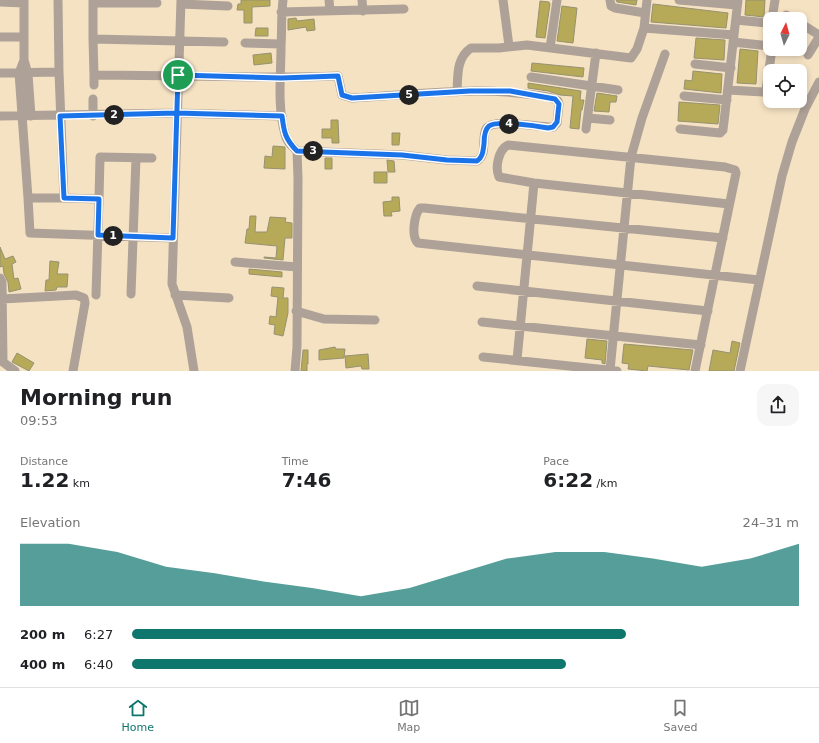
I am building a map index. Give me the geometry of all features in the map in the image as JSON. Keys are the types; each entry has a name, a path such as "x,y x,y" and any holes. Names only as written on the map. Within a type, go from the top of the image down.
{"street":[{"path":"58,0 60,116 64,198"},
{"path":"94,75 178,75 281,78 338,76 342,95 352,98 457,92 510,91 551,97 558,101 557,122 553,127 548,128 511,124 492,125 485,131 482,156 477,161 447,160 402,155 297,151 289,143 285,135 282,116 281,78 281,12 283,0"},
{"path":"329,0 330,11"},
{"path":"362,0 363,11"},
{"path":"503,0 509,46"},
{"path":"550,48 557,0"},
{"path":"610,0 611,6 614,8 645,13"},
{"path":"457,92 459,65 464,53 471,48 499,48 527,45 631,58 637,49 644,28 647,0"},
{"path":"678,0 738,3 723,130 720,133 680,129"},
{"path":"773,12 775,0"},
{"path":"94,85 93,2 124,1 157,3"},
{"path":"0,2 24,2 23,73 30,233 173,238"},
{"path":"194,371 187,327 172,284 176,113 181,2 228,6"},
{"path":"281,12 404,9"},
{"path":"736,20 763,23"},
{"path":"644,28 734,39 763,45"},
{"path":"807,28 819,36 808,55"},
{"path":"0,38 24,37"},
{"path":"93,39 224,42"},
{"path":"245,43 281,44"},
{"path":"586,128 596,53"},
{"path":"483,357 614,371 614,335 631,157 642,118 664,54"},
{"path":"684,96 728,95 763,92 766,90 771,56"},
{"path":"695,64 731,68"},
{"path":"0,73 59,72"},
{"path":"530,77 618,90"},
{"path":"740,371 782,176 792,142 805,109 819,82"},
{"path":"93,116 94,99"},
{"path":"0,116 93,116 176,113 282,116"},
{"path":"588,118 610,120"},
{"path":"695,371 736,173 732,168 631,157 505,146 502,149 498,163 497,170 499,177 534,183 729,204"},
{"path":"295,371 298,178 297,151"},
{"path":"96,295 100,157 152,158"},
{"path":"131,294 136,158"},
{"path":"517,360 519,326 524,290 534,183"},
{"path":"28,198 99,199"},
{"path":"722,238 424,208 418,210 414,238 418,243 759,280"},
{"path":"235,262 297,267"},
{"path":"0,278 2,282 2,361 15,371"},
{"path":"477,286 708,311"},
{"path":"2,299 76,295 84,298 85,303 73,371"},
{"path":"175,295 229,298"},
{"path":"296,311 324,319 376,320"},
{"path":"482,322 701,345"}],"building":[{"path":"241,0 270,0 270,6 252,7 252,23 244,23 244,10 237,10 238,4 241,4"},
{"path":"616,0 637,0 636,5 617,2"},
{"path":"746,0 765,0 763,17 745,15"},
{"path":"540,1 549,2 550,4 545,38 536,37"},
{"path":"653,4 728,13 726,28 651,22"},
{"path":"562,6 577,8 573,43 557,41"},
{"path":"296,18 297,21 314,19 315,30 307,31 306,27 288,30 288,19"},
{"path":"256,28 268,28 268,36 255,36"},
{"path":"696,38 725,40 724,60 694,58"},
{"path":"740,49 758,51 756,84 737,83"},
{"path":"271,53 272,63 254,65 253,55"},
{"path":"532,63 584,68 583,77 531,71"},
{"path":"693,71 722,74 721,93 684,89 685,80 692,81"},
{"path":"528,83 581,91 580,100 584,100 581,110 579,129 570,128 573,96 560,95 548,91 528,88"},
{"path":"597,93 617,96 616,102 610,102 609,112 594,111"},
{"path":"679,102 720,105 718,124 678,121"},
{"path":"331,120 338,120 339,143 332,143 332,138 322,138 322,129 331,129"},
{"path":"392,133 400,133 399,145 392,145"},
{"path":"273,146 285,147 285,169 264,168 265,156 272,157"},
{"path":"325,158 332,158 332,169 325,169"},
{"path":"387,160 394,161 395,172 388,172"},
{"path":"374,172 387,172 387,183 374,183"},
{"path":"392,197 399,197 400,211 391,212 392,216 384,216 383,202 392,201"},
{"path":"250,216 256,216 255,232 267,232 270,217 286,218 285,222 292,223 292,238 285,238 283,260 264,258 276,258 277,246 245,243 247,229 249,229"},
{"path":"0,247 5,259 13,256 16,262 12,264 14,279 18,278 21,289 9,292 8,282 4,274 3,266 0,267"},
{"path":"50,261 59,262 57,274 68,274 67,287 57,287 56,290 45,291 46,280 49,280"},
{"path":"249,269 282,272 282,277 249,274"},
{"path":"272,287 284,288 283,298 288,298 288,313 283,336 274,334 275,325 269,324 270,316 276,317 278,297 271,296"},
{"path":"587,339 607,341 605,364 602,363 602,360 585,358"},
{"path":"732,341 740,343 734,371 709,371 713,350 730,353"},
{"path":"624,344 693,350 689,370 648,366 647,371 628,369 629,364 622,363"},
{"path":"335,347 336,349 345,349 344,358 319,360 319,350"},
{"path":"303,350 308,350 307,371 301,371"},
{"path":"17,353 34,363 29,371 12,362"},
{"path":"368,354 369,369 362,369 361,366 346,368 345,356"}],"route":[{"path":"178,75 176,113 173,238 98,235 99,199 64,198 60,116 176,113 282,116 285,135 289,143 297,151 402,155 447,160 477,161 482,156 485,131 488,127 492,125 511,124 548,128 553,127 557,122 559,104 558,101 551,97 510,91 470,91 352,98 342,95 338,76 281,78 178,75"}]}
